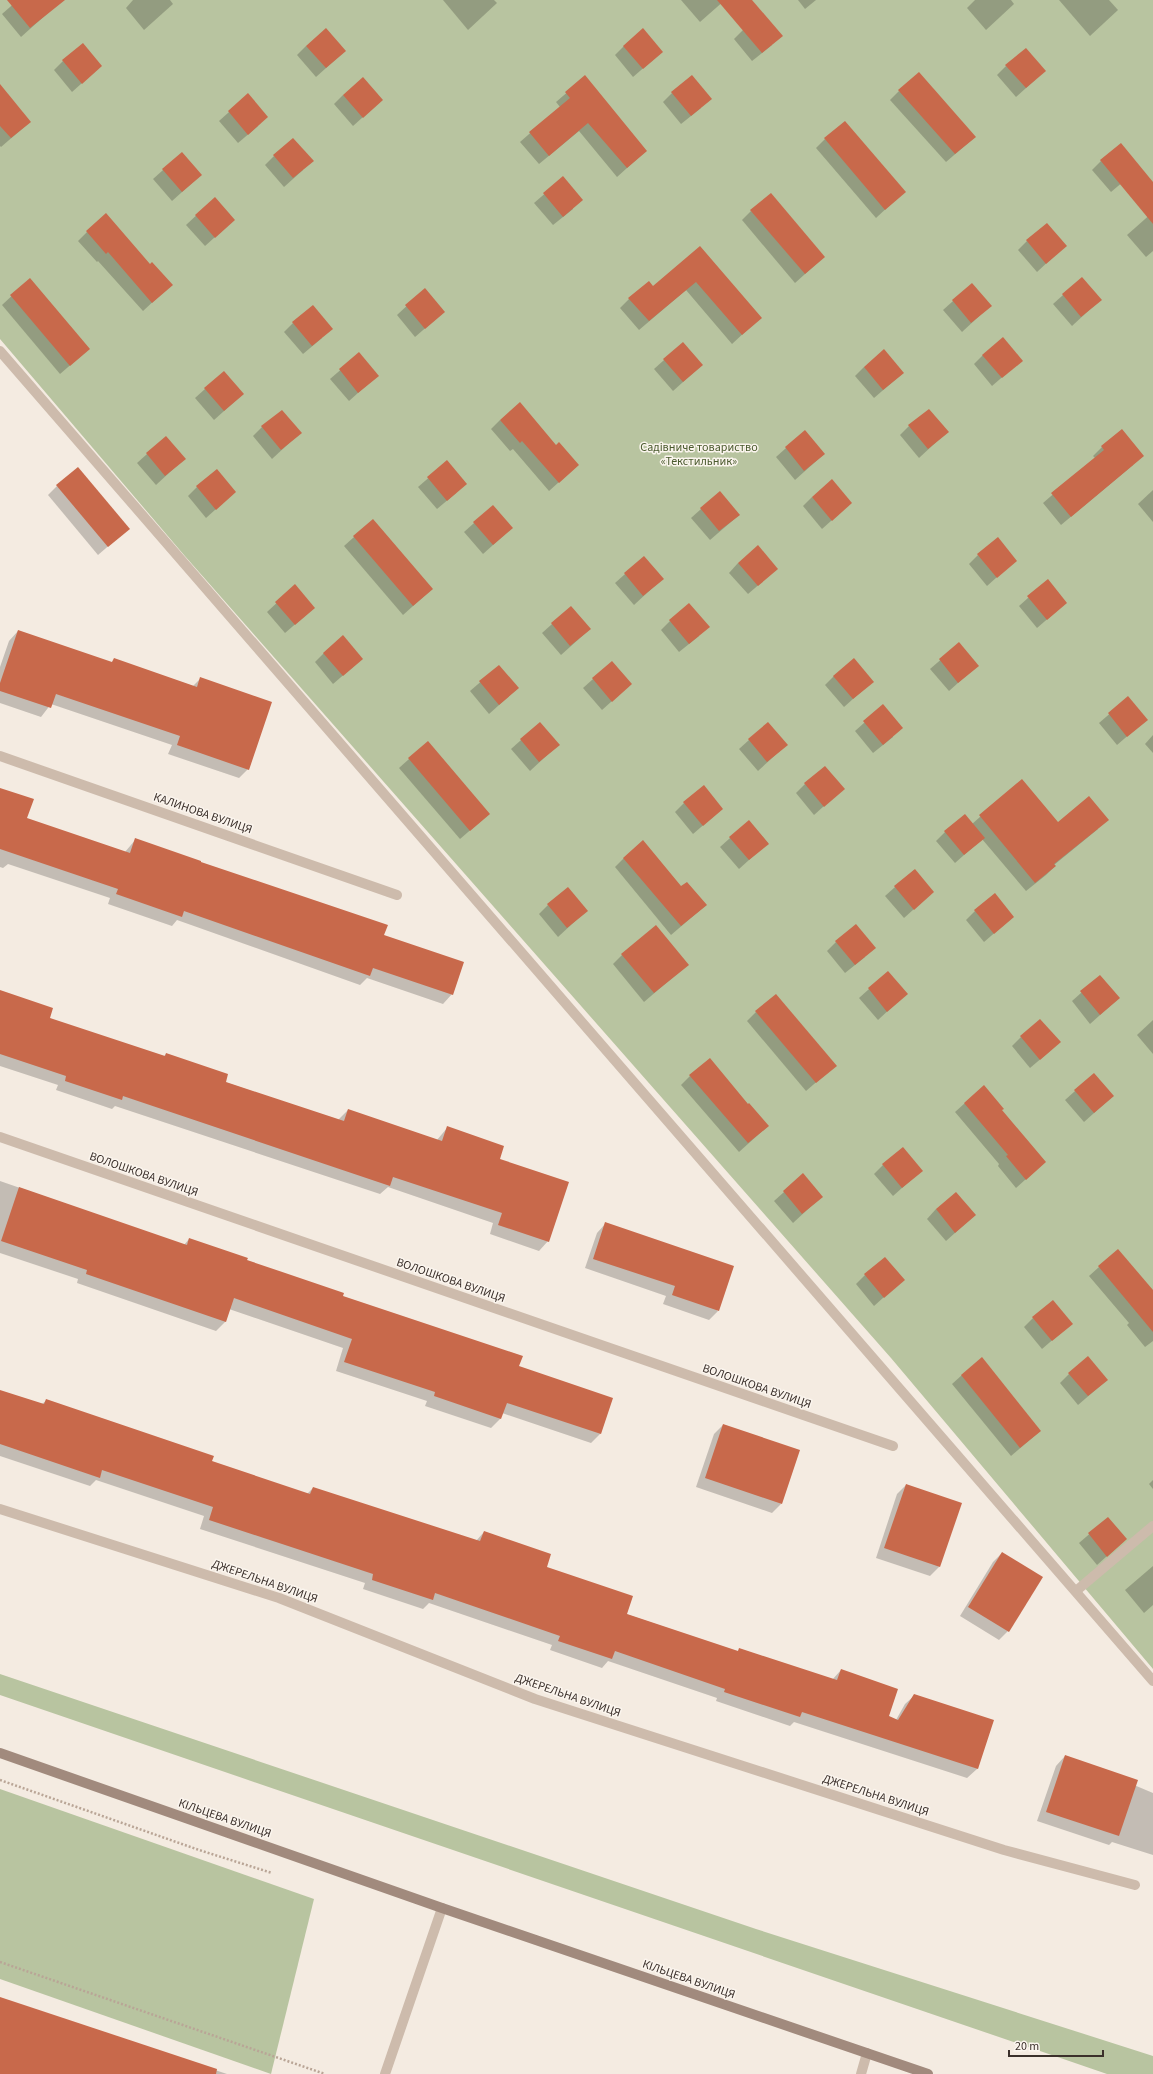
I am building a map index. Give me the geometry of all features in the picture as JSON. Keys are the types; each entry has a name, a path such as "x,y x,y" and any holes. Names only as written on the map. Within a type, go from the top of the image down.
{"main road":[{"name":"КІЛЬЦЕВА ВУЛИЦЯ","path":"0,1753 442,1908 928,2074"}],"street":[{"path":"0,351 473,899 1153,1681"},
{"name":"КАЛИНОВА ВУЛИЦЯ","path":"0,756 397,895"},
{"name":"ВОЛОШКОВА ВУЛИЦЯ","path":"0,1137 892,1446"},
{"name":"ДЖЕРЕЛЬНА ВУЛИЦЯ","path":"0,1509 279,1598 535,1699 1004,1850 1135,1885"},
{"path":"1076,1592 1153,1526"},
{"path":"385,2074 442,1908"},
{"path":"861,2074 867,2053"}],"path":[{"path":"0,1780 199,1850 274,1874"},
{"path":"0,1962 326,2074"}],"green space":[{"name":"Садівниче товариство «Текстильник»","path":"0,0 1153,0 1153,1669 891,1358 184,555 0,339"},
{"path":"0,1674 756,1929 1153,2056 1153,2074 1107,2074 0,1695"},
{"path":"0,1789 314,1899 271,2074 0,1979"}],"building":[{"path":"7,0 65,0 30,28"},
{"path":"717,0 752,0 783,36 762,53"},
{"path":"326,28 346,51 326,68 306,46"},
{"path":"643,28 663,52 643,69 623,46"},
{"path":"83,43 102,66 82,84 62,60"},
{"path":"1026,48 1046,71 1026,88 1005,65"},
{"path":"919,72 976,137 955,154 898,90"},
{"path":"585,75 647,151 627,168 588,123 549,156 529,132 570,98 565,92"},
{"path":"692,75 712,99 691,116 671,92"},
{"path":"363,77 383,100 363,118 343,95"},
{"path":"0,84 31,122 11,138 0,126"},
{"path":"248,93 268,117 248,135 228,111"},
{"path":"845,121 906,192 885,210 824,138"},
{"path":"293,138 314,161 293,178 273,155"},
{"path":"1121,143 1153,182 1153,224 1100,160"},
{"path":"182,152 202,175 182,192 162,169"},
{"path":"563,176 583,200 563,217 543,193"},
{"path":"771,193 825,257 805,274 750,210"},
{"path":"215,197 235,220 215,238 195,215"},
{"path":"106,213 150,264 152,262 173,285 152,303 108,252 106,254 86,231"},
{"path":"1047,223 1067,246 1046,264 1026,240"},
{"path":"700,246 762,318 742,335 696,282 649,321 628,298 649,281 653,286"},
{"path":"1082,277 1102,300 1081,317 1062,294"},
{"path":"30,278 90,349 70,366 10,295"},
{"path":"972,283 992,306 971,323 952,300"},
{"path":"425,288 445,312 425,329 405,305"},
{"path":"313,305 333,329 312,346 292,322"},
{"path":"1003,337 1023,361 1002,378 982,355"},
{"path":"683,342 703,365 683,382 663,359"},
{"path":"884,349 904,373 883,390 864,367"},
{"path":"359,352 379,376 358,393 339,369"},
{"path":"224,371 244,394 224,411 204,388"},
{"path":"520,402 556,445 559,442 579,465 559,483 522,441 520,443 500,420"},
{"path":"929,409 949,432 928,449 908,425"},
{"path":"282,410 302,433 281,450 261,426"},
{"path":"1122,429 1144,456 1071,517 1051,493 1104,450 1101,446"},
{"path":"805,430 825,454 804,471 785,447"},
{"path":"166,436 186,459 165,476 146,453"},
{"path":"447,460 467,484 447,501 427,477"},
{"path":"78,467 130,529 108,547 56,485"},
{"path":"217,469 236,492 216,510 196,486"},
{"path":"832,479 852,503 832,521 812,497"},
{"path":"720,491 740,515 719,531 700,508"},
{"path":"493,505 513,528 493,545 473,522"},
{"path":"373,519 433,589 413,606 353,536"},
{"path":"998,537 1017,561 997,578 977,554"},
{"path":"758,545 778,569 758,586 738,563"},
{"path":"644,556 664,579 643,596 624,573"},
{"path":"1048,579 1067,603 1047,620 1027,596"},
{"path":"295,584 315,608 295,625 275,602"},
{"path":"689,603 710,627 689,644 669,620"},
{"path":"571,606 591,629 570,646 551,623"},
{"path":"18,630 112,662 114,658 197,687 200,677 272,702 249,770 177,745 180,736 56,694 51,708 0,691 0,683"},
{"path":"343,635 363,659 343,676 323,653"},
{"path":"959,642 979,666 958,683 939,659"},
{"path":"854,658 874,682 853,699 833,676"},
{"path":"612,661 632,684 612,702 592,678"},
{"path":"499,665 519,688 499,705 479,681"},
{"path":"1128,696 1148,720 1127,737 1108,713"},
{"path":"883,704 903,728 883,745 863,721"},
{"path":"540,722 560,745 539,762 520,739"},
{"path":"768,722 788,745 767,762 748,739"},
{"path":"428,741 490,814 470,831 408,758"},
{"path":"825,766 845,789 824,807 804,783"},
{"path":"1022,779 1058,822 1089,796 1109,820 1054,864 1056,866 1035,883 979,815"},
{"path":"704,785 723,809 703,826 683,802"},
{"path":"0,788 34,799 27,818 130,853 135,838 201,862 388,925 384,935 464,962 453,995 373,968 370,976 184,911 182,917 116,894 118,889 0,849"},
{"path":"965,814 985,838 964,855 944,831"},
{"path":"749,820 769,844 749,860 729,837"},
{"path":"643,840 681,886 687,882 707,905 681,926 623,858"},
{"path":"915,869 934,892 914,910 894,886"},
{"path":"568,887 588,911 567,928 547,904"},
{"path":"995,893 1014,917 994,934 974,910"},
{"path":"856,924 876,948 855,965 835,941"},
{"path":"656,925 689,965 654,993 621,954"},
{"path":"888,971 908,994 887,1012 868,988"},
{"path":"1100,975 1120,998 1100,1015 1080,991"},
{"path":"0,990 53,1008 50,1018 165,1056 166,1053 228,1074 226,1082 344,1121 348,1109 442,1141 447,1126 504,1146 500,1159 569,1182 549,1242 498,1225 502,1213 393,1177 390,1186 123,1096 122,1100 65,1081 66,1076 0,1054"},
{"path":"776,994 837,1066 816,1083 755,1011"},
{"path":"1040,1019 1061,1042 1040,1060 1020,1036"},
{"path":"710,1058 748,1104 749,1103 769,1126 748,1143 689,1075"},
{"path":"1094,1073 1114,1096 1094,1113 1074,1090"},
{"path":"984,1085 1004,1109 1002,1110 1046,1162 1026,1180 1006,1156 1008,1155 964,1103"},
{"path":"903,1147 923,1171 902,1188 882,1164"},
{"path":"803,1173 823,1197 802,1214 783,1191"},
{"path":"19,1187 187,1245 189,1238 248,1258 247,1260 344,1293 343,1296 523,1356 519,1366 613,1398 601,1434 507,1403 501,1419 434,1396 435,1392 344,1362 352,1339 234,1298 226,1322 86,1274 87,1270 1,1241"},
{"path":"956,1192 976,1215 955,1233 936,1209"},
{"path":"605,1222 734,1266 719,1311 672,1295 675,1286 593,1259"},
{"path":"1118,1249 1153,1290 1153,1332 1098,1266"},
{"path":"885,1257 905,1280 884,1298 864,1274"},
{"path":"1053,1300 1073,1324 1052,1341 1032,1317"},
{"path":"1088,1356 1108,1380 1088,1396 1068,1373"},
{"path":"982,1357 1041,1431 1020,1448 961,1375"},
{"path":"0,1390 44,1404 46,1399 214,1456 212,1461 310,1494 313,1487 480,1541 484,1531 551,1554 547,1567 633,1596 627,1614 738,1651 739,1648 837,1680 841,1669 898,1689 889,1716 898,1720 914,1694 994,1720 978,1769 802,1712 800,1717 724,1692 725,1689 615,1651 612,1659 558,1641 560,1636 435,1593 433,1600 372,1580 373,1574 209,1520 213,1507 102,1470 100,1478 0,1444"},
{"path":"723,1424 800,1450 782,1504 705,1478"},
{"path":"906,1484 962,1503 940,1567 884,1548"},
{"path":"1108,1517 1127,1539 1107,1557 1088,1533"},
{"path":"1002,1552 1043,1577 1009,1632 968,1607"},
{"path":"1065,1755 1138,1780 1119,1836 1046,1812"},
{"path":"0,1997 217,2069 216,2074 0,2074"}]}
